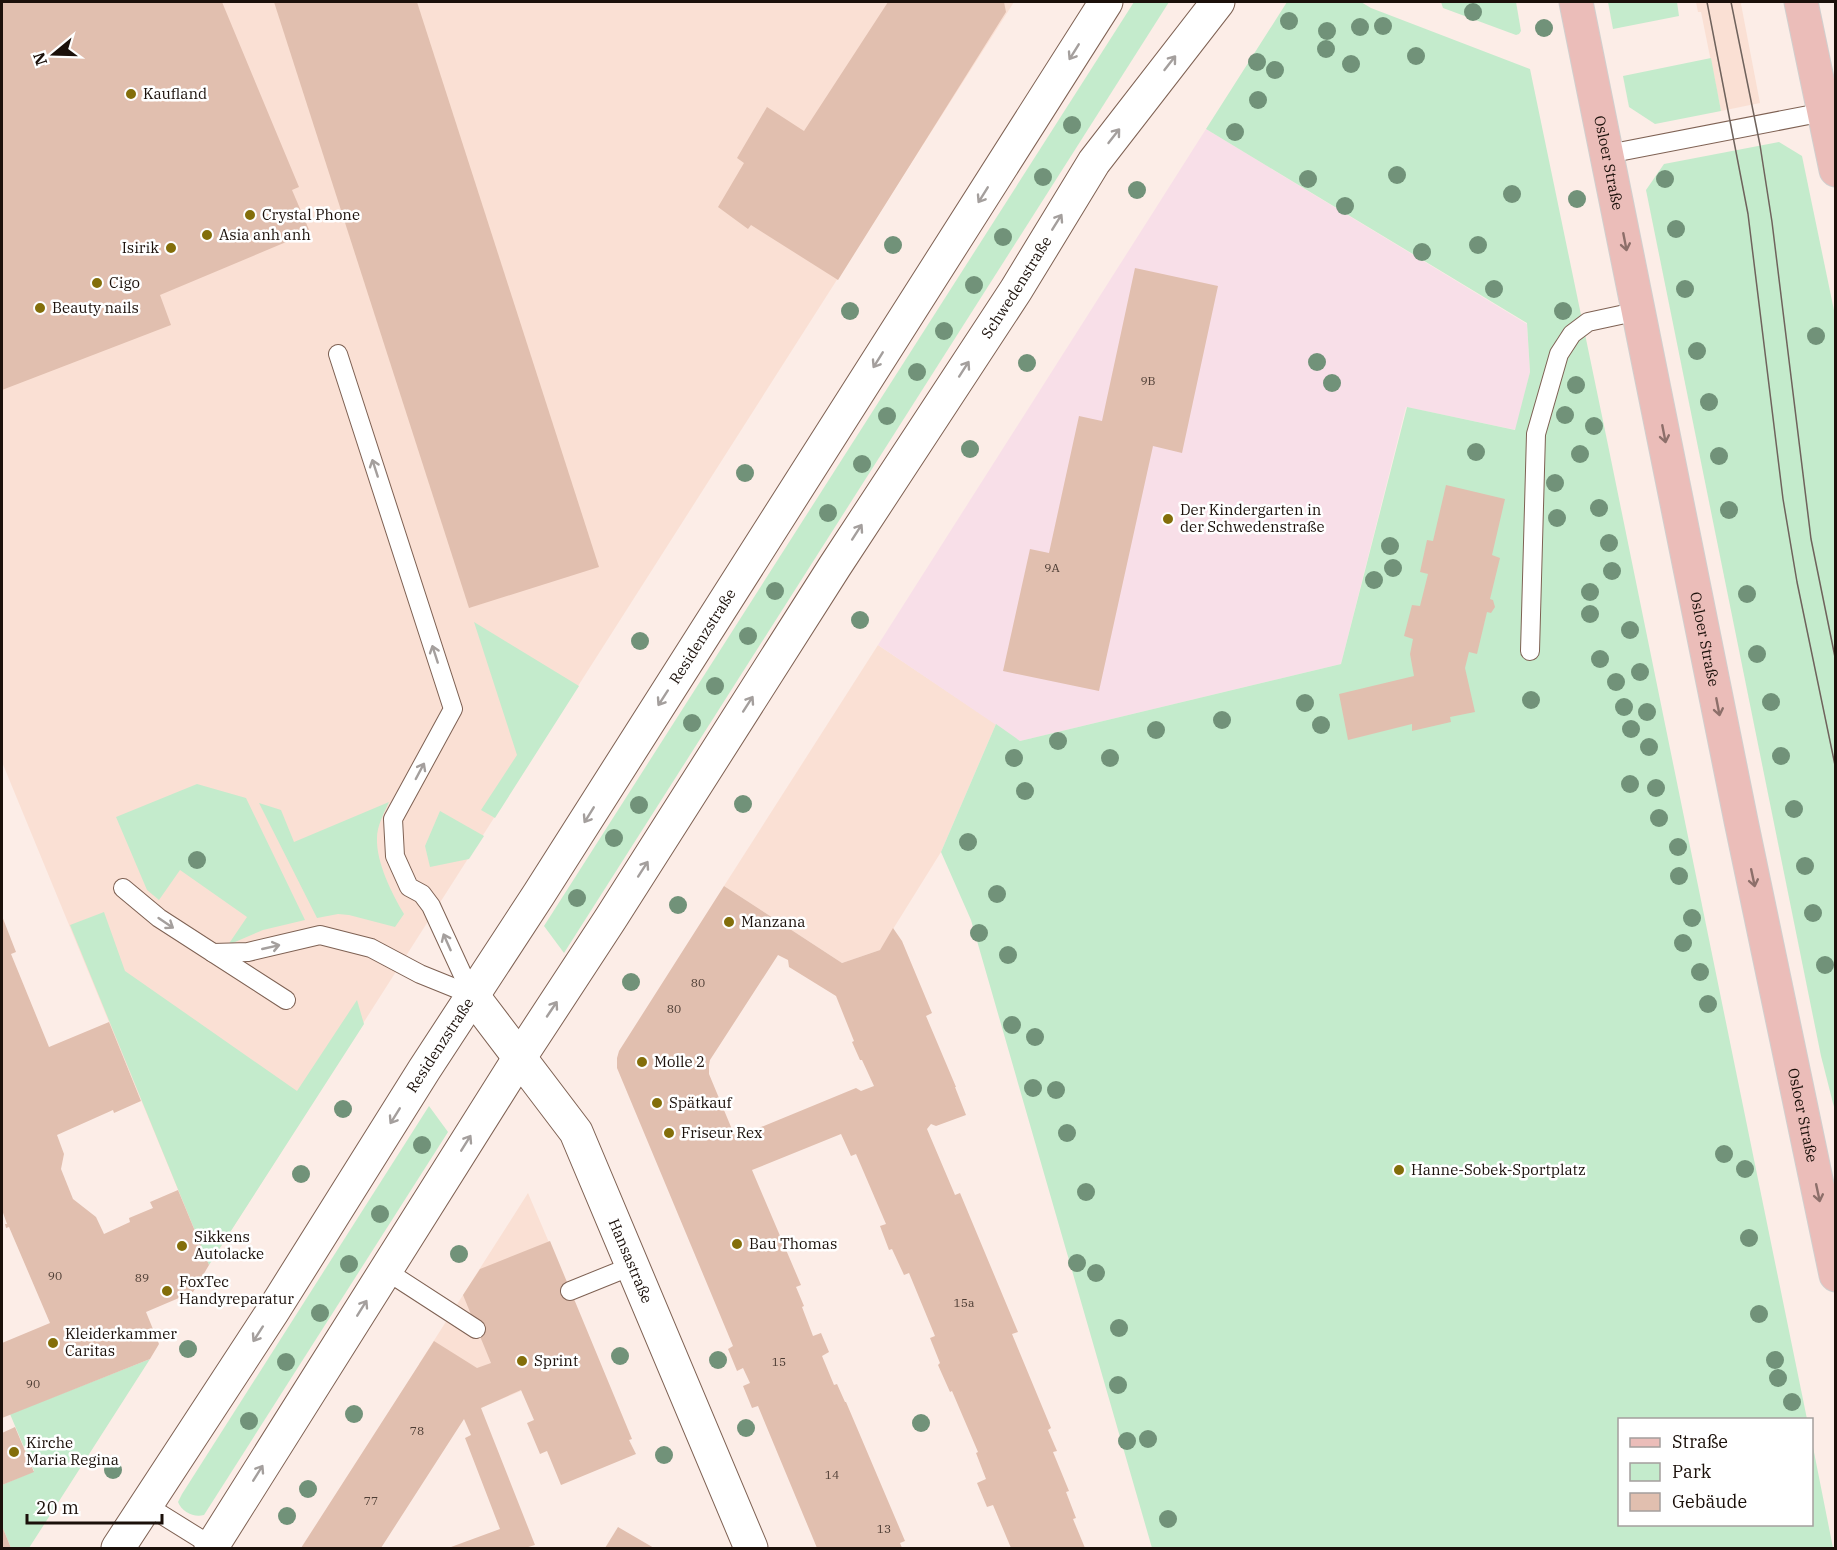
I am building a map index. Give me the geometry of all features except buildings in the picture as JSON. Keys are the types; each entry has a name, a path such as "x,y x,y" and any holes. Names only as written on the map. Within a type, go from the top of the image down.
{"main road":[{"name":"Residenzstraße","path":"118,1548 273,1311 471,995 538,894 1106,2"},
{"name":"Schwedenstraße","path":"520,1057 1016,290 1094,162 1218,2"},
{"name":"Osloer Straße","path":"1576,2 1739,810 1836,1275"},
{"path":"1801,2 1836,170"},
{"name":"Hansastraße","path":"471,995 576,1132 751,1548"},
{"path":"212,1547 520,1057"}],"lane":[{"path":"1608,154 1824,112"},
{"path":"1530,651 1536,434 1558,354 1572,334 1588,322 1639,311"},
{"path":"338,354 453,709 393,819 395,856 409,887 422,894 431,906 471,995"},
{"path":"123,888 159,918 286,1000"},
{"path":"213,953 248,952 320,935 371,948 420,974 471,995"},
{"path":"570,1291 632,1266"},
{"path":"385,1270 477,1329"},
{"path":"146,1505 212,1547"}],"shaded area":[{"path":"2,2 1014,2 209,1265 2,762"},
{"path":"1696,2 1742,2 1760,103 1721,111 1701,12 1698,12"},
{"name":"Der Kindergarten in der Schwedenstraße","path":"1206,129 1527,324 1530,372 1516,430 1406,407 1341,664 1020,741 878,645"},
{"path":"878,645 996,724 941,852 880,950 842,963 724,886"},
{"path":"528,1193 598,1358 481,1408 474,1398 419,1364"}],"green space":[{"path":"1134,2 1169,2 564,953 544,926"},
{"name":"Hanne-Sobek-Sportplatz","path":"1287,2 1361,2 1371,8 1530,69 1807,1418 1618,1418 1618,1526 1813,1526 1813,1447 1833,1548 1152,1548 971,920 941,852 996,724 1020,741 1341,664 1407,407 1515,430 1530,372 1527,323 1206,129"},
{"path":"1441,2 1516,2 1521,31 1516,35 1443,8"},
{"path":"1608,2 1677,2 1679,16 1613,29"},
{"path":"1711,58 1721,111 1655,124 1629,107 1623,76"},
{"path":"1779,142 1802,156 1836,320 1835,1111 1821,1056 1646,190 1664,164"},
{"path":"474,622 579,686 495,818 481,810 517,755"},
{"path":"197,784 246,798 305,920 263,930 228,945 247,917 180,870 159,900 147,890 116,817"},
{"path":"389,802 378,829 377,847 386,878 404,914 395,927 349,915 338,914 317,918 259,803 281,810 294,842"},
{"path":"440,811 484,836 469,859 430,867 425,846"},
{"path":"104,912 125,971 297,1091 357,1000 364,1024 209,1265 70,925"},
{"path":"429,1106 448,1132 204,1515 196,1516 182,1509 178,1502 182,1494"},
{"path":"150,1359 29,1548 11,1548 2,1526 2,1485 34,1471 10,1414"}],"tram line":[{"path":"1707,2 1748,214 1783,499 1797,582 1836,770"},
{"path":"1731,2 1760,145 1772,222 1811,539 1836,662"}],"place":[{"name":"Kaufland","path":"131,94"},
{"name":"Crystal Phone","path":"250,215"},
{"name":"Asia anh anh","path":"207,235"},
{"name":"Isirik","path":"171,248"},
{"name":"Cigo","path":"97,283"},
{"name":"Beauty nails","path":"40,308"},
{"name":"Der Kindergarten in der Schwedenstraße","path":"1168,519"},
{"name":"Manzana","path":"729,922"},
{"name":"Molle 2","path":"642,1062"},
{"name":"Spätkauf","path":"657,1103"},
{"name":"Friseur Rex","path":"669,1133"},
{"name":"Hanne-Sobek-Sportplatz","path":"1399,1170"},
{"name":"Bau Thomas","path":"737,1244"},
{"name":"Sikkens Autolacke","path":"182,1246"},
{"name":"FoxTec Handyreparatur","path":"167,1291"},
{"name":"Kleiderkammer Caritas","path":"53,1343"},
{"name":"Sprint","path":"522,1361"},
{"name":"Kirche Maria Regina","path":"14,1452"}]}
